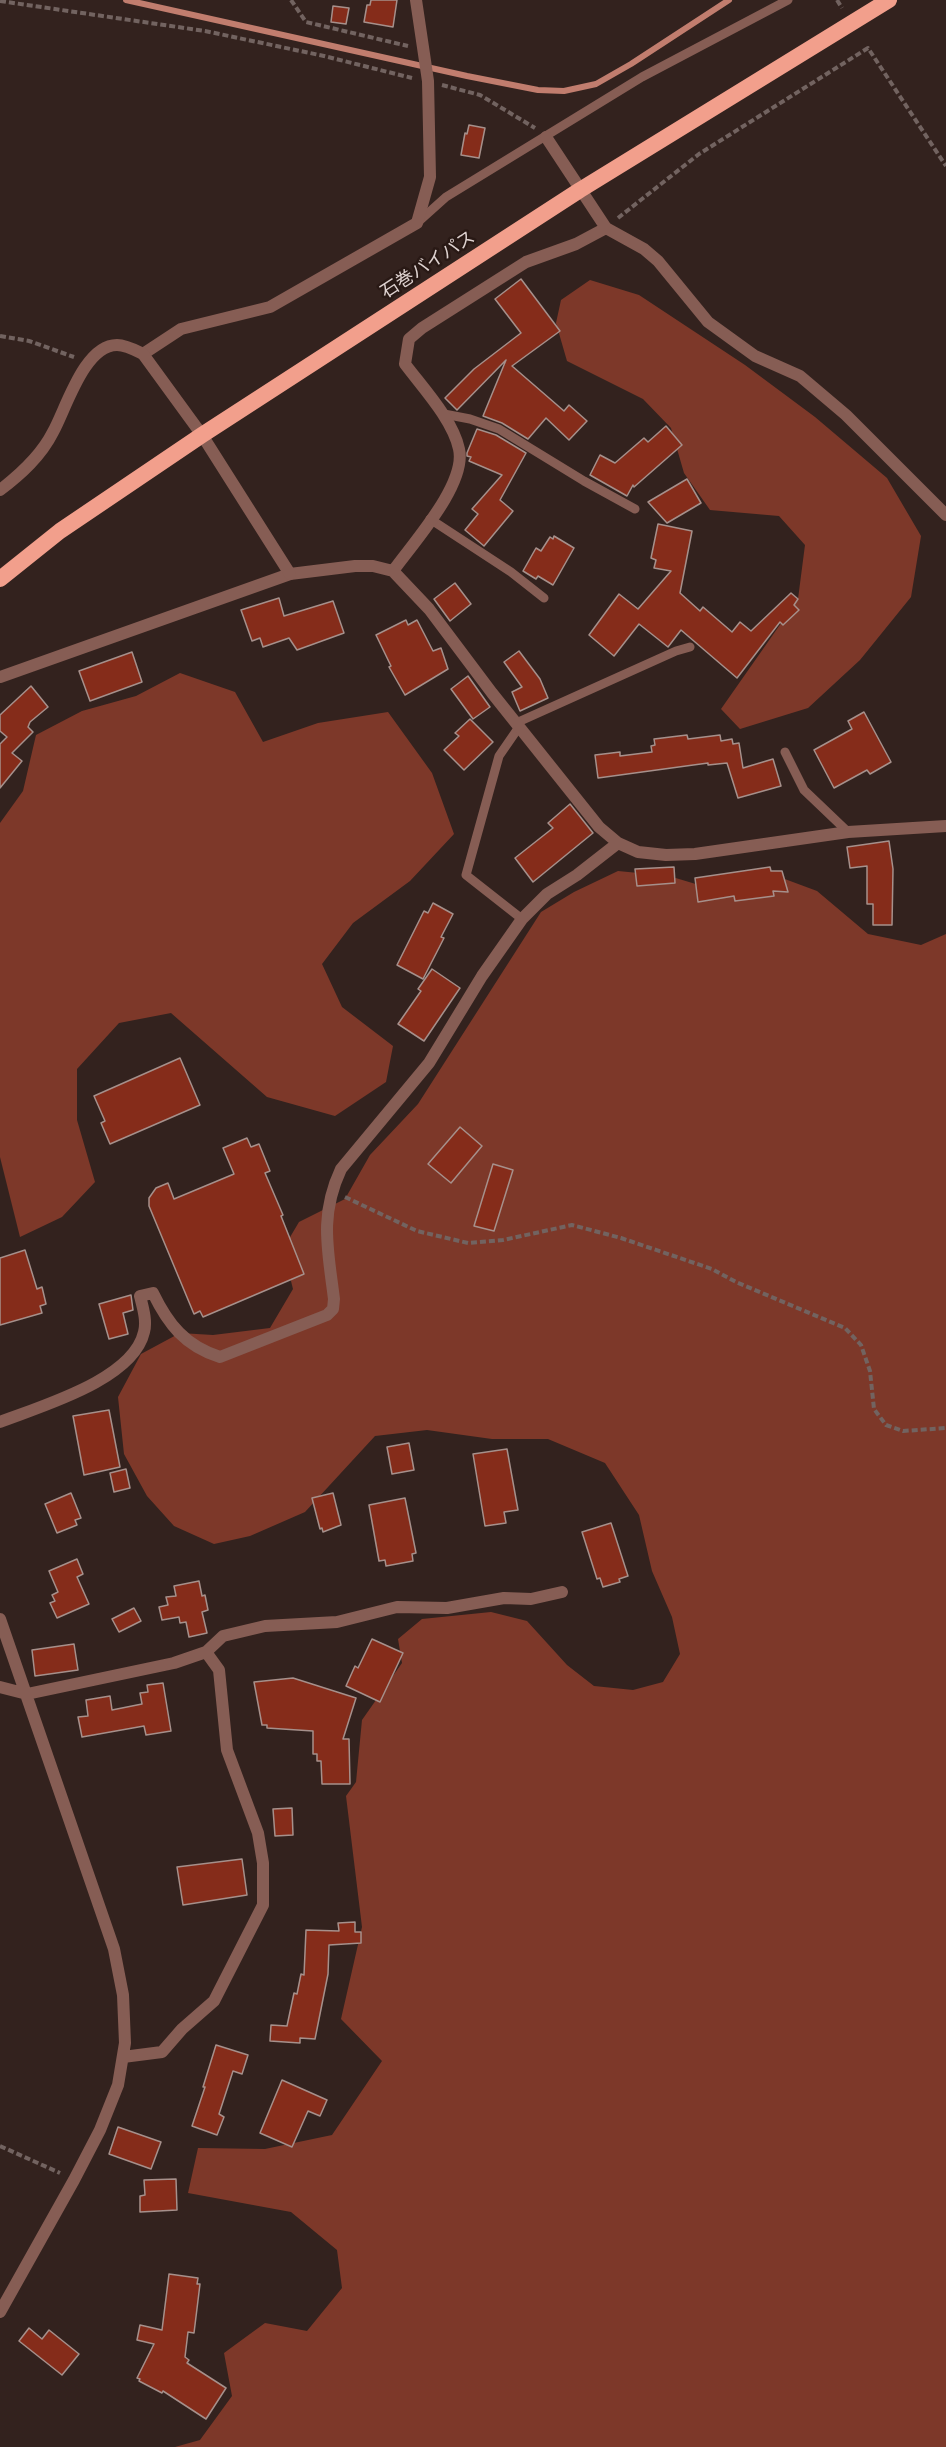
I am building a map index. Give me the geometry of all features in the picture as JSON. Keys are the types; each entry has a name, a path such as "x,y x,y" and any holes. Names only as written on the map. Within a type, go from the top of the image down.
{"highway":[{"name":"石巻バイパス","path":"0,579 60,531 202,435 580,190 889,0"}],"street":[{"path":"143,354 182,329 270,307 417,223 430,177 427,79 416,0"},
{"path":"546,137 606,228 644,249 658,261 708,322 755,357 800,376 846,415 946,515"},
{"path":"393,571 452,488 460,470 459,449 444,414 405,364 409,339 422,328 526,262 576,244 606,228"},
{"path":"0,490 17,477 53,433 87,362 106,348 116,345 143,354 202,435 290,574"},
{"path":"0,677 290,574 373,566 393,571 429,609 517,725 599,827 618,843 638,852 666,855 695,854 848,832 946,826"},
{"path":"0,1422 73,1393 118,1369 134,1354 145,1330 140,1296 153,1293 165,1318 192,1345 220,1357 327,1315 333,1309 334,1299 326,1217 331,1190 348,1160 429,1063 482,976 522,919 547,894 577,875 618,843"},
{"path":"0,1687 27,1694 174,1663 206,1652 223,1636 265,1626 337,1622 397,1607 447,1608 504,1598 531,1599 562,1592"},
{"path":"0,1619 114,1949 123,1995 125,2043 118,2085 100,2130 0,2312"},
{"path":"123,2057 162,2052 214,2001 263,1905 263,1863 258,1833 227,1750 219,1670 206,1652"}],"lane":[{"path":"417,223 446,196 652,72 788,0"},
{"path":"444,414 470,419 499,429 635,509"},
{"path":"430,519 544,597"},
{"path":"522,919 466,875 499,756 517,725 676,651 690,647"},
{"path":"785,752 804,790 848,832"}],"path":[{"path":"291,0 306,22 423,51"},
{"path":"0,1 205,31 427,79 480,95 546,137"},
{"path":"606,228 699,154 868,48 946,166"},
{"path":"0,336 29,341 87,362"},
{"path":"331,1190 417,1231 468,1243 503,1240 572,1225 630,1241 712,1269 736,1282 845,1328 861,1345 870,1371 874,1409 886,1425 903,1431 946,1428"},
{"path":"0,2146 74,2180"}],"shaded area":[{"path":"590,280 639,295 745,365 815,417 887,478 921,536 911,597 860,660 808,708 740,729 721,709 798,599 805,545 779,516 710,510 684,473 671,428 643,399 567,361 556,323 561,300"},
{"path":"180,673 235,692 263,742 318,723 388,712 432,773 454,834 410,881 353,923 322,964 342,1007 393,1046 386,1082 335,1116 267,1097 171,1013 119,1023 77,1069 77,1120 95,1182 62,1217 20,1237 0,1157 0,823 23,791 36,735 82,711 136,696"},
{"path":"618,871 669,876 719,891 774,875 817,891 868,934 921,945 946,934 946,2447 175,2447 200,2440 232,2396 224,2353 265,2323 307,2331 342,2288 337,2250 291,2212 188,2193 198,2148 265,2149 332,2135 382,2061 341,2019 362,1927 346,1796 356,1782 362,1720 402,1663 398,1639 422,1619 491,1612 527,1621 567,1665 594,1686 633,1690 663,1682 680,1654 672,1617 652,1571 639,1515 605,1463 548,1439 492,1439 427,1430 375,1436 305,1512 250,1536 214,1544 174,1526 147,1496 124,1454 118,1397 141,1354 180,1333 213,1335 270,1328 293,1289 283,1249 299,1222 345,1199 370,1155 418,1104 541,912 574,892"}],"building":[{"path":"371,0 397,0 393,27 364,22 367,5 370,5"},
{"path":"333,6 349,8 346,24 331,22"},
{"path":"469,125 485,128 479,158 461,155 465,133 467,134"},
{"path":"521,279 560,331 512,366 564,411 569,405 587,421 569,440 546,418 528,439 502,423 483,416 506,360 457,410 445,398 474,369 521,333 495,299"},
{"path":"666,426 682,445 634,487 633,485 627,496 590,475 600,455 615,463 644,438 648,442"},
{"path":"477,429 496,435 526,453 500,500 513,511 484,546 465,530 478,514 472,509 502,475 469,461 471,457 467,456 467,453"},
{"path":"687,479 701,503 667,523 648,502"},
{"path":"658,524 692,531 680,593 700,611 703,607 732,632 740,622 751,631 791,593 798,599 794,605 799,610 783,625 780,622 737,678 681,630 668,647 639,624 614,656 589,635 619,594 638,609 671,571 654,568 656,560 651,558"},
{"path":"554,536 574,548 553,585 538,576 536,579 523,571 536,548 541,551 550,537 553,539"},
{"path":"455,583 471,604 450,621 434,599"},
{"path":"279,598 284,616 333,601 344,633 297,650 289,638 263,647 260,638 252,641 241,610"},
{"path":"406,620 408,625 417,620 433,651 441,648 448,669 405,695 389,667 391,666 376,635"},
{"path":"519,651 540,679 548,698 520,711 512,692 522,687 504,662"},
{"path":"132,652 142,682 90,701 79,671"},
{"path":"468,676 490,707 473,719 451,689"},
{"path":"31,686 48,707 30,722 28,727 33,732 12,753 22,761 0,788 0,744 7,737 0,731 0,715"},
{"path":"864,712 891,762 870,774 867,770 834,788 814,750 852,729 848,721"},
{"path":"470,719 493,742 464,770 444,750 459,736 455,733"},
{"path":"687,735 688,739 720,735 721,741 732,739 733,744 739,743 743,768 773,759 781,786 738,798 727,763 708,765 708,763 598,778 595,755 620,752 620,756 652,752 651,746 655,745 654,739"},
{"path":"570,804 593,833 533,882 515,858 553,828 548,823"},
{"path":"889,841 893,869 892,925 873,925 873,904 867,904 867,866 850,868 847,847"},
{"path":"674,867 675,883 637,886 635,869"},
{"path":"770,867 771,871 782,871 788,892 773,891 774,896 735,901 734,896 698,902 695,878"},
{"path":"433,903 453,914 441,937 444,938 423,979 397,965 424,911 428,913"},
{"path":"432,969 460,988 424,1041 398,1024 421,991 418,989"},
{"path":"180,1058 200,1105 110,1144 101,1123 105,1121 94,1096"},
{"path":"460,1127 482,1146 451,1183 428,1164"},
{"path":"247,1138 251,1147 259,1144 270,1171 265,1173 304,1274 203,1317 200,1311 194,1314 149,1206 149,1198 156,1188 168,1183 174,1199 234,1174 223,1148"},
{"path":"493,1164 513,1170 494,1231 474,1226"},
{"path":"25,1250 37,1289 42,1287 46,1304 40,1306 42,1313 0,1325 0,1258"},
{"path":"131,1295 133,1310 123,1313 128,1334 109,1339 99,1304"},
{"path":"109,1410 120,1467 84,1475 73,1416"},
{"path":"409,1443 414,1470 392,1474 387,1447"},
{"path":"507,1449 518,1510 504,1512 506,1523 485,1526 473,1454"},
{"path":"126,1469 130,1488 114,1492 110,1473"},
{"path":"71,1493 81,1518 75,1520 77,1525 57,1533 45,1504"},
{"path":"333,1493 341,1525 323,1532 322,1528 320,1529 312,1498"},
{"path":"405,1498 416,1553 412,1554 413,1561 386,1566 385,1560 379,1561 369,1505"},
{"path":"611,1523 628,1576 619,1579 620,1582 603,1587 600,1578 597,1579 582,1532"},
{"path":"77,1559 83,1574 77,1577 89,1604 57,1618 50,1603 55,1601 52,1595 58,1592 49,1571"},
{"path":"199,1581 208,1610 202,1612 207,1633 189,1637 186,1622 180,1623 179,1617 162,1620 159,1607 168,1605 166,1597 176,1596 174,1586"},
{"path":"134,1608 141,1621 119,1632 112,1619"},
{"path":"372,1639 403,1653 380,1702 346,1686 355,1666 358,1668"},
{"path":"74,1644 78,1670 35,1676 32,1650"},
{"path":"293,1678 356,1698 343,1739 349,1739 350,1784 322,1784 321,1761 317,1761 317,1754 313,1754 313,1731 267,1728 267,1725 262,1725 254,1682"},
{"path":"163,1683 171,1731 146,1735 144,1726 82,1737 78,1717 88,1716 86,1700 110,1696 112,1710 142,1704 140,1693 148,1692 147,1685"},
{"path":"292,1808 293,1835 275,1836 273,1809"},
{"path":"242,1859 247,1895 183,1905 177,1867"},
{"path":"355,1922 355,1932 361,1932 361,1943 329,1945 328,1974 315,2039 300,2038 300,2043 270,2041 271,2025 287,2026 294,1993 297,1994 301,1974 304,1975 306,1930 339,1931 338,1923"},
{"path":"216,2045 248,2055 242,2074 233,2071 219,2114 224,2117 217,2135 192,2126"},
{"path":"282,2080 327,2100 320,2116 308,2111 292,2147 260,2133"},
{"path":"118,2127 161,2142 151,2169 109,2154"},
{"path":"176,2179 177,2210 140,2212 140,2196 145,2195 144,2180"},
{"path":"169,2274 198,2278 197,2284 200,2284 194,2333 188,2332 185,2357 189,2360 187,2363 226,2388 206,2419 163,2391 162,2393 137,2378 154,2344 137,2340 140,2325 162,2330"},
{"path":"29,2328 42,2339 49,2330 79,2354 62,2375 19,2341"}],"waterway":[{"path":"126,0 467,76 538,90 564,91 596,84 729,0"}]}
